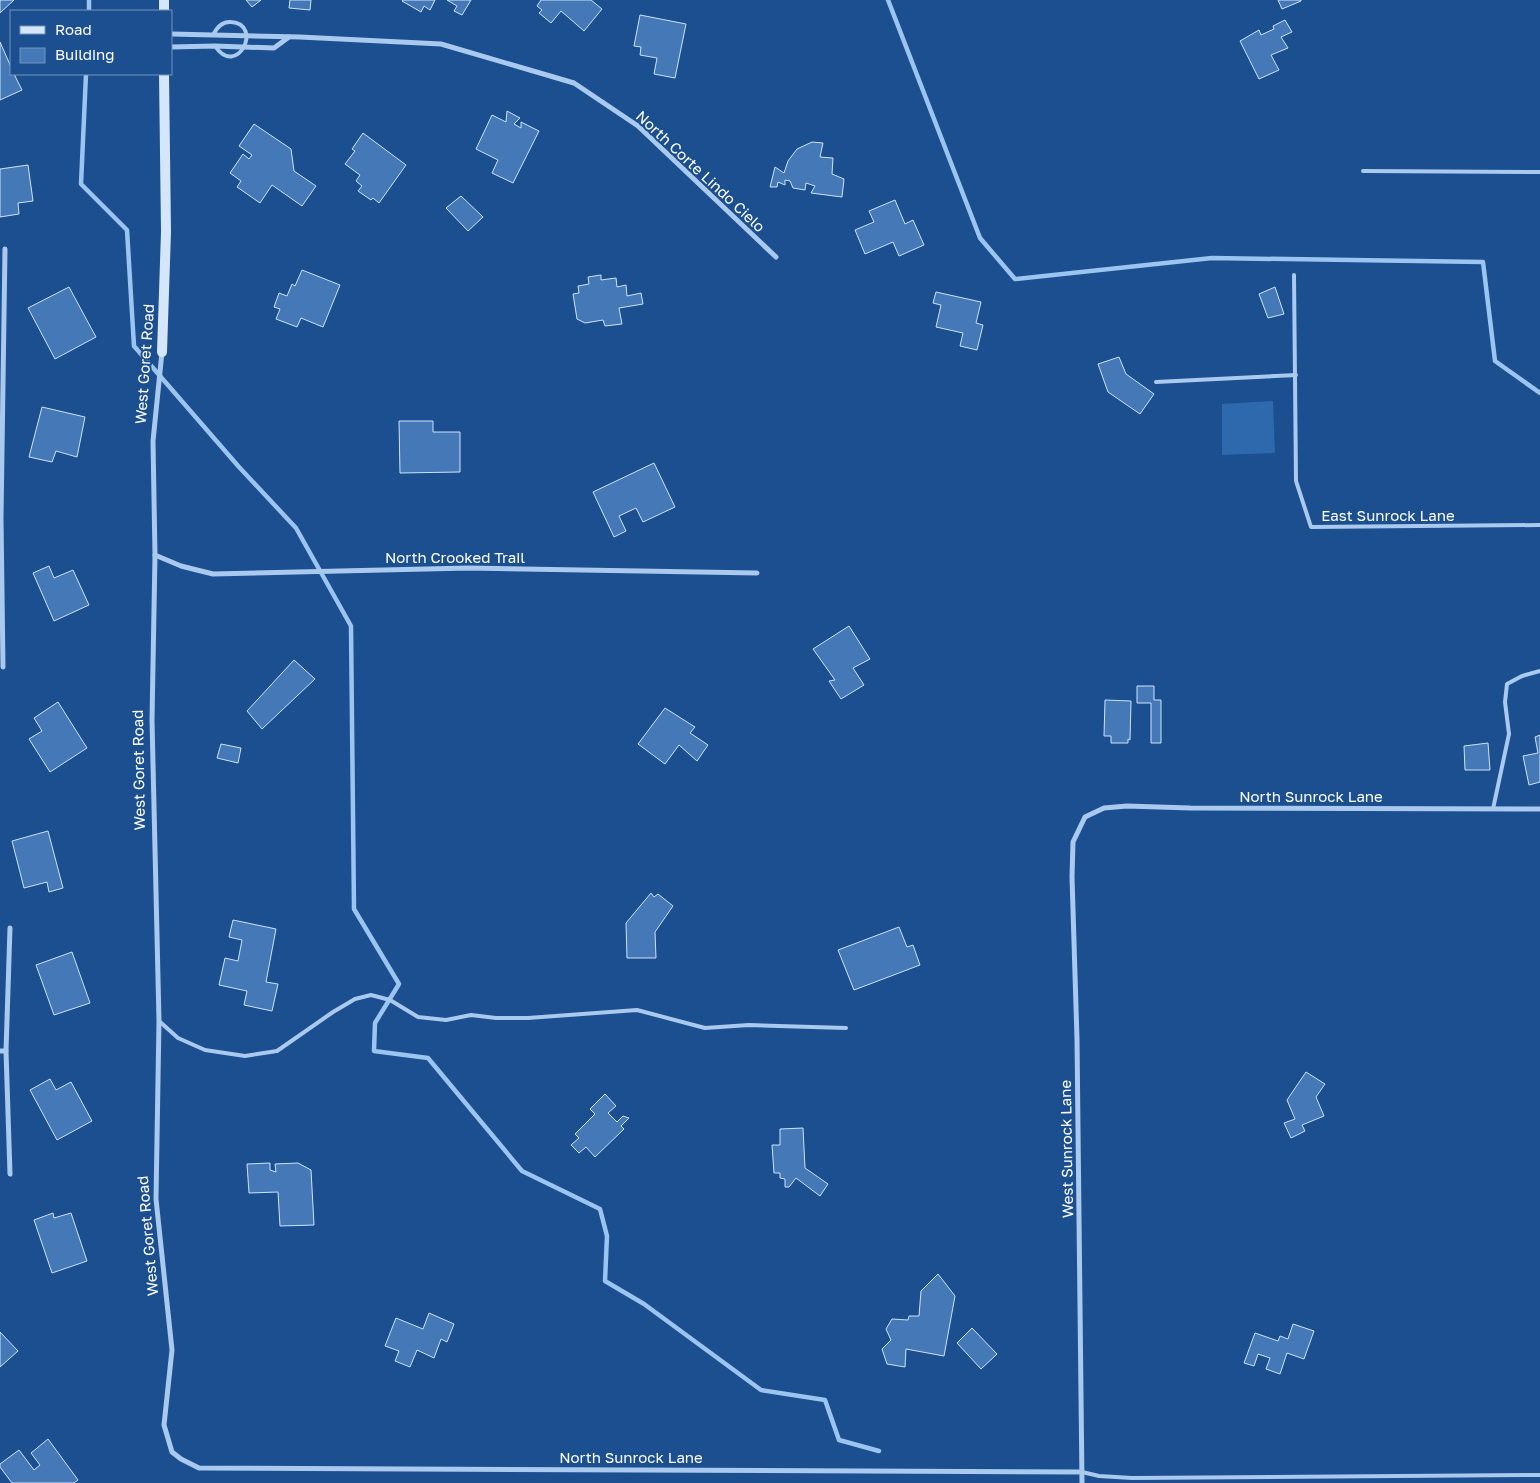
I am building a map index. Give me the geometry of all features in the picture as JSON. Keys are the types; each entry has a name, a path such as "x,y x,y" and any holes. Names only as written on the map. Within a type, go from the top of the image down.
{"street":[{"name":"North Corte Lindo Cielo","path":"172,34 213,34 441,44 574,83 638,126 776,258"},
{"name":"North Corte Lindo Cielo","path":"172,47 274,48 289,37"},
{"name":"West Goret Road","path":"164,75 166,232 162,352 153,441 155,555 152,720 158,1021 156,1198 172,1350 164,1425 172,1452 182,1459"},
{"path":"3,667 1,518 5,250"},
{"name":"North Crooked Trail","path":"155,555 182,566 213,574 469,568 757,573"},
{"name":"North Sunrock Lane","path":"1085,818 1104,808 1127,806 1200,808 1540,808"},
{"name":"West Sunrock Lane","path":"1082,1483 1078,1078 1072,842 1085,818"},
{"path":"10,928 3,1051 10,1174"},
{"name":"North Sunrock Lane","path":"182,1459 199,1468 1082,1472"}],"lane":[{"path":"213,34 218,26 229,22 239,24 244,28 247,39 239,53 228,56 215,46"},
{"path":"1364,171 1540,172"},
{"name":"East Sunrock Lane","path":"1294,275 1296,481 1311,527 1540,525"},
{"path":"1156,382 1296,375"},
{"path":"1493,809 1509,734 1505,702 1507,684 1522,676 1540,670"},
{"path":"158,1021 178,1038 205,1050 245,1056 277,1052 333,1012 355,999 371,995 390,1000 418,1017 446,1020 471,1015 496,1018 528,1018 637,1010 705,1028 748,1026 846,1028"},
{"path":"1082,1472 1099,1476 1132,1478 1540,1475"}],"shaded area":[{"path":"1273,401 1275,453 1222,455 1222,404"}],"building":[{"path":"0,0 14,0 0,13"},
{"path":"246,0 261,0 252,7"},
{"path":"290,0 311,0 310,10 289,8"},
{"path":"403,0 435,0 430,10 424,6 421,12"},
{"path":"447,0 471,0 462,15 454,11 457,6"},
{"path":"541,0 591,0 602,9 584,31 561,11 551,23 539,13 542,10 537,6"},
{"path":"1278,0 1301,0 1301,1 1282,9"},
{"path":"640,15 686,24 675,78 654,74 657,58 640,55 641,47 634,46"},
{"path":"1285,20 1292,32 1281,37 1288,48 1271,55 1279,70 1259,79 1240,41 1259,30 1261,35 1274,29 1273,26"},
{"path":"0,42 10,65 10,75 14,75 22,90 0,100"},
{"path":"507,111 520,118 514,124 521,128 521,122 539,131 513,183 492,173 498,160 476,149 492,115 506,122"},
{"path":"254,124 291,149 294,171 316,186 302,206 272,185 260,203 237,187 241,181 230,173 243,154 249,159 252,155 239,146"},
{"path":"363,133 406,165 379,203 358,191 362,186 356,181 360,175 345,164 355,151 352,149"},
{"path":"812,142 823,143 820,157 833,158 832,174 844,179 842,197 811,193 815,186 806,183 805,190 793,188 790,181 785,180 785,185 778,182 777,187 770,187 775,167 784,173 788,161 797,149"},
{"path":"28,165 33,201 18,203 19,214 0,217 0,169"},
{"path":"461,196 483,217 468,231 446,208"},
{"path":"895,200 905,224 913,220 924,245 899,256 893,242 865,254 855,230 874,222 869,211"},
{"path":"302,270 340,285 323,327 301,318 297,327 276,319 280,309 274,307 279,293 287,296 292,284 295,286"},
{"path":"601,275 601,280 616,278 617,287 626,285 627,296 641,293 643,304 619,308 622,324 605,326 603,320 585,323 577,319 573,294 579,293 578,286 589,284 588,277"},
{"path":"69,287 96,337 55,359 28,308"},
{"path":"1275,287 1284,314 1268,318 1259,294"},
{"path":"936,292 981,302 976,323 983,325 977,350 960,346 963,333 936,327 941,305 933,303"},
{"path":"1119,357 1126,374 1154,394 1140,414 1108,392 1098,364"},
{"path":"42,407 85,417 77,457 56,451 52,462 29,457"},
{"path":"399,421 433,421 433,432 460,432 460,472 400,473"},
{"path":"654,463 675,507 643,522 636,508 619,516 626,531 614,537 593,492"},
{"path":"49,566 54,578 73,570 89,605 54,621 33,573"},
{"path":"849,626 870,659 853,668 864,685 841,699 829,681 835,680 813,649"},
{"path":"294,660 315,679 262,729 247,711"},
{"path":"1137,686 1154,686 1154,700 1161,700 1161,743 1151,743 1151,703 1137,703"},
{"path":"1105,700 1131,701 1130,740 1128,739 1128,743 1111,743 1111,736 1104,736"},
{"path":"58,702 87,748 50,772 29,739 42,731 34,718"},
{"path":"665,708 695,727 690,733 708,745 697,761 679,745 665,764 638,744"},
{"path":"1540,735 1540,782 1529,785 1523,756 1538,753 1535,737"},
{"path":"1488,743 1490,770 1465,770 1464,746"},
{"path":"221,744 241,748 238,763 217,758"},
{"path":"48,831 63,888 49,892 47,882 24,888 12,841"},
{"path":"651,893 654,897 658,894 673,906 655,932 656,958 627,958 626,923"},
{"path":"233,920 276,929 266,982 278,984 272,1011 244,1005 247,991 219,985 225,958 238,961 242,940 229,937"},
{"path":"899,927 907,947 913,945 920,965 854,990 838,950"},
{"path":"72,952 90,1003 54,1015 36,965"},
{"path":"1306,1072 1325,1084 1316,1097 1324,1116 1302,1125 1305,1131 1291,1138 1284,1123 1295,1119 1287,1100"},
{"path":"50,1079 56,1090 71,1082 92,1121 57,1140 30,1090"},
{"path":"605,1094 616,1106 608,1113 617,1122 623,1116 629,1118 621,1126 624,1129 595,1157 586,1147 579,1153 571,1145 579,1138 575,1134 595,1114 590,1109"},
{"path":"803,1128 805,1168 828,1184 820,1196 796,1178 789,1187 785,1187 785,1179 780,1178 780,1173 774,1173 772,1145 780,1145 780,1129"},
{"path":"270,1163 270,1170 276,1172 275,1164 298,1163 311,1170 314,1225 280,1226 278,1192 249,1193 247,1164"},
{"path":"53,1213 54,1218 71,1213 87,1261 52,1273 34,1220"},
{"path":"938,1274 955,1296 944,1356 906,1349 905,1367 887,1364 882,1349 891,1340 886,1329 892,1319 908,1320 909,1316 919,1316 921,1291"},
{"path":"429,1313 454,1324 447,1342 441,1339 434,1358 417,1350 410,1367 395,1361 399,1351 385,1346 396,1318 423,1329"},
{"path":"1293,1324 1314,1331 1304,1359 1287,1353 1280,1374 1266,1369 1270,1358 1258,1354 1254,1366 1244,1363 1255,1333 1278,1341 1280,1336 1288,1339"},
{"path":"972,1328 997,1354 981,1369 957,1343"},
{"path":"0,1332 18,1351 0,1367"},
{"path":"48,1439 78,1480 74,1483 12,1483 0,1467 0,1464 19,1450 34,1470 40,1465 31,1453"}],"waterway":[{"path":"89,0 89,10"},
{"path":"888,0 980,238 1015,279 1212,258 1483,262 1495,361 1540,393"},
{"path":"86,75 81,184 127,230 134,346 239,467 296,528 351,626 354,909 399,984 375,1023 374,1051 428,1058 522,1171 600,1209 607,1236 605,1281 644,1304 761,1390 825,1400 839,1440 879,1451"}]}
